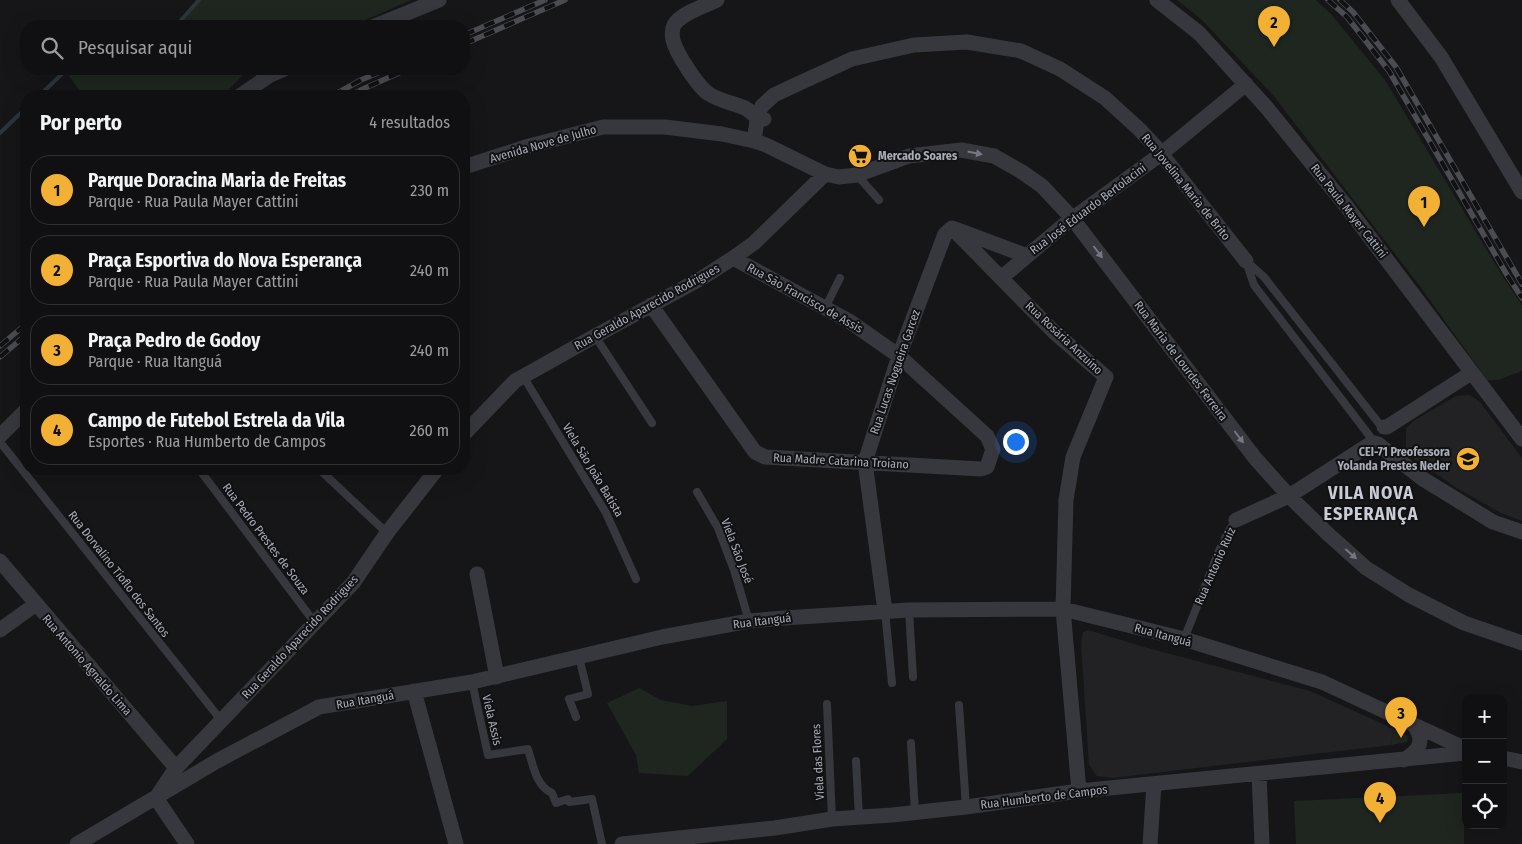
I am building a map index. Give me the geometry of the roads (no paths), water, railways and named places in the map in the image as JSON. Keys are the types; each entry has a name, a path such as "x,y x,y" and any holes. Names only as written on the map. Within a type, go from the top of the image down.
{"street":[{"path":"390,20 439,0"},
{"path":"717,0 684,16 673,27 673,41 683,61 699,85 720,100 752,103 774,95"},
{"name":"Rua Paula Mayer Cattini","path":"1157,0 1198,33 1246,84 1347,207 1522,440"},
{"path":"1398,0 1441,57 1522,192"},
{"name":"Rua Jovelina Maria de Brito","path":"760,143 764,115 762,106 774,95 852,59 914,45 967,42 1021,51 1060,69 1105,98 1139,129 1246,261"},
{"path":"249,90 270,75"},
{"name":"Rua José Eduardo Bertolacini","path":"1001,278 1072,218 1161,154 1246,84"},
{"name":"Rua Jovelina Maria de Brito","path":"764,115 791,87"},
{"path":"730,102 749,111 764,115"},
{"name":"Avenida Nove de Julho","path":"470,165 529,146 603,127 665,127 722,134 760,143 825,174"},
{"name":"Rua Maria de Lourdes Ferreira","path":"825,174 839,176 857,175 909,156 961,150 994,156 1022,172 1042,186 1072,218 1255,458 1289,496 1328,534 1366,568 1402,591 1464,623 1522,643"},
{"name":"Rua Geraldo Aparecido Rodrigues","path":"470,428 515,381 702,278 733,258 754,242 825,174"},
{"path":"952,228 1026,256"},
{"name":"Rua Rosária Anzuíno","path":"952,228 1054,332 1106,377 1073,456 1066,500 1063,609"},
{"name":"Rua Lucas Nogueira Garcez","path":"885,611 864,462 899,356 945,234 952,228"},
{"name":"Rua São Francisco de Assis","path":"733,258 849,321 899,356 987,436 993,449 987,467"},
{"name":"Rua Madre Catarina Troiano","path":"650,305 755,452 765,457 981,469 987,467"},
{"path":"1384,427 1387,427 1471,372"},
{"path":"0,436 20,416"},
{"name":"Rua Jovelina Maria de Brito","path":"1375,443 1423,479 1493,522 1522,532"},
{"name":"Rua Antonio Ruiz","path":"1236,520 1289,496 1370,444 1375,443"},
{"name":"Rua Geraldo Aparecido Rodrigues","path":"156,798 176,768 195,747 353,583 387,533 432,475"},
{"name":"Rua Antonio Agnaldo Lima","path":"0,561 176,768"},
{"path":"477,574 497,677"},
{"path":"0,630 36,604"},
{"path":"1063,609 1079,791"},
{"name":"Rua Itanguá","path":"78,844 205,768 319,708 497,677 662,637 749,621 784,618 909,610 1063,609 1184,640 1322,682 1462,747"},
{"path":"414,691 456,844"},
{"path":"1404,760 1414,754 1418,748 1420,736 1414,726"},
{"path":"195,747 191,755 192,762 197,767 205,768"},
{"name":"Rua Humberto de Campos","path":"622,844 692,841 832,819 915,813 1079,791 1462,753"},
{"path":"1507,759 1522,762"},
{"path":"1259,774 1262,844"},
{"path":"1150,844 1154,784"},
{"path":"156,798 187,844"}],"lane":[{"path":"857,175 879,200"},
{"name":"Rua Jovelina Maria de Brito","path":"1246,261 1264,277 1384,427"},
{"name":"Rua Jovelina Maria de Brito","path":"1246,261 1254,285 1375,443"},
{"path":"825,308 840,278"},
{"path":"595,336 652,423"},
{"name":"Viela São João Batista","path":"523,376 606,513 636,579"},
{"name":"Rua Dorvalino Tioflo dos Santos","path":"0,442 20,467"},
{"name":"Rua Dorvalino Tioflo dos Santos","path":"26,475 221,720"},
{"name":"Rua Pedro Prestes de Souza","path":"204,475 315,623"},
{"path":"325,475 387,533"},
{"name":"Viela São José","path":"697,492 718,528 734,570 749,621"},
{"name":"Rua Antonio Ruiz","path":"1184,640 1222,544 1236,520"},
{"path":"909,610 913,677"},
{"path":"885,611 892,683"},
{"path":"576,717 570,699 588,694 579,657"},
{"name":"Viela Assis","path":"472,682 488,755 528,749 539,782 545,790 552,793 556,802 568,799 569,802 592,798 602,844"},
{"name":"Viela das Flores","path":"826,704 832,819"},
{"path":"959,705 966,807"},
{"path":"910,744 915,813"},
{"path":"856,761 859,817"}],"waterway":[{"path":"181,20 199,0"},
{"path":"45,90 61,75"},
{"path":"0,133 20,114"}],"railway":[{"path":"470,32 545,0"},
{"path":"470,41 565,0"},
{"path":"1328,0 1347,17 1389,71 1522,298"},
{"path":"1340,0 1353,12 1396,67 1522,284"},
{"path":"343,90 373,75"},
{"path":"361,90 394,75"},
{"path":"0,346 20,329"},
{"path":"0,357 20,340"}],"place":[{"name":"Praça Esportiva do Nova Esperança","path":"1274,47"},
{"name":"Mercado Soares","path":"860,156"},
{"name":"Parque Doracina Maria de Freitas","path":"1424,227"},
{"name":"CEI-71 Preofessora Yolanda Prestes Neder","path":"1468,459"},
{"name":"Praça Pedro de Godoy","path":"1401,738"},
{"name":"Campo de Futebol Estrela da Vila","path":"1380,823"}],"district":[{"name":"VILA NOVA ESPERANÇA","path":"1371,503"}]}
